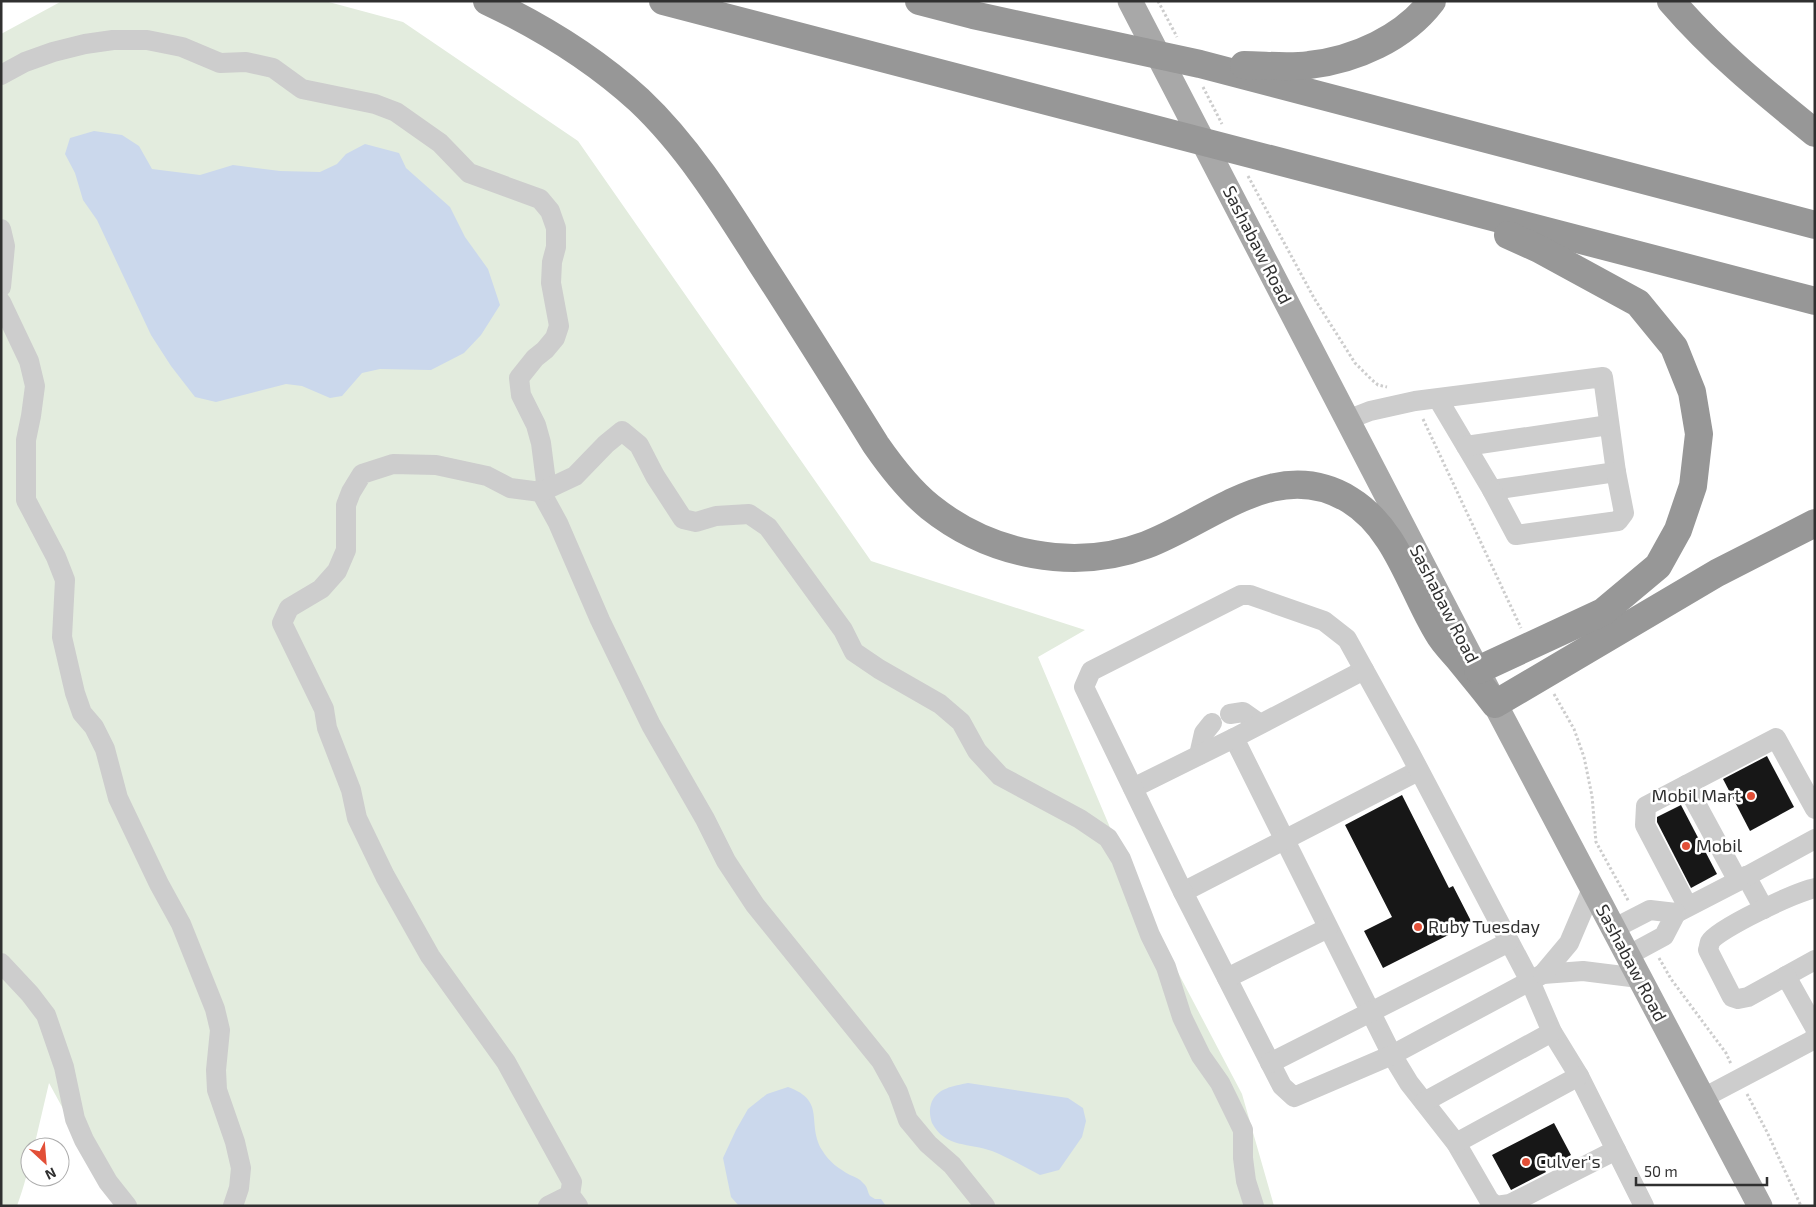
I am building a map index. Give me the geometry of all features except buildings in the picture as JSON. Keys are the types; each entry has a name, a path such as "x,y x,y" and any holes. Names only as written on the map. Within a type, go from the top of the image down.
{"highway":[{"path":"487,1 525,20 600,67 639,100 666,129 730,214 884,456 919,497 950,521 989,542 1043,556 1087,557 1122,552 1149,544 1232,502 1264,489 1294,484 1326,489 1340,494 1360,507 1383,530 1439,635 1495,704 1717,573 1815,523"},
{"path":"662,1 1815,301"},
{"path":"919,1 973,16 1200,64 1815,225"},
{"path":"1200,64 1307,65 1332,62 1363,52 1385,41 1404,28 1432,1"},
{"path":"1671,1 1711,45 1746,78 1815,133"},
{"path":"1429,201 1466,220 1496,228 1539,249 1638,303 1674,347 1692,392 1699,434 1693,486 1678,530 1658,566 1603,612 1478,670"}],"main road":[{"name":"Sashabaw Road","path":"1130,1 1495,704 1760,1206"}],"lane":[{"path":"1,76 25,62 54,52 113,40 147,40 182,47 220,63 246,62 273,68 302,89 375,104 396,112 440,143 469,173 540,199 550,211 556,228 556,247 552,262 551,283 559,326 555,338 535,358 520,378 521,394 542,442 546,482 541,492"},
{"path":"1,229 6,246 1,287"},
{"path":"1,302 29,361 34,386 26,440 26,500 56,557 65,580 62,637 75,693 82,713 94,727 105,749 118,798 159,884 181,924 215,1009 220,1030 216,1070 217,1090 236,1142 241,1168 239,1188 233,1206"},
{"path":"1347,420 1370,411 1415,402 1603,377 1616,472 1624,513 1618,521 1516,535 1492,490 1438,399"},
{"path":"1466,446 1609,425"},
{"path":"548,1206 574,1200 572,1182 506,1062 430,956 381,868 357,818 351,790 327,728 324,708 282,623 289,608 321,589 337,571 346,550 346,505 351,492 362,474 393,464 436,465 487,476 510,488 541,492 574,476 622,431 639,445 655,476 683,519 696,522 716,516 749,514 768,527 843,630 854,652 879,669 940,704 961,722 977,751 1000,776 1080,819 1108,838 1121,859 1150,935 1166,967 1182,1017 1201,1056 1220,1083 1243,1130 1243,1158 1246,1181 1254,1206"},
{"path":"1492,490 1616,472"},
{"path":"541,492 558,523 600,620 651,725 705,819 726,861 760,912 881,1061 898,1092 908,1120 928,1144 952,1165 985,1206"},
{"path":"1592,889 1569,943 1536,978 1392,1055 1294,1097 1282,1086 1270,1063 1183,892 1084,687 1091,671 1241,595 1250,595 1324,621 1346,639 1509,942 1536,978 1552,1032 1579,1076 1616,1150 1640,1204"},
{"path":"1133,788 1364,670"},
{"path":"1230,714 1243,712 1260,724"},
{"path":"1200,755 1204,733 1212,723"},
{"path":"1234,738 1392,1055 1409,1083 1456,1143 1489,1200 1496,1206 1510,1204 1616,1150"},
{"path":"1682,910 1645,825 1646,806 1776,738 1815,809"},
{"path":"1183,892 1418,771"},
{"path":"1686,785 1742,879 1764,909"},
{"path":"1613,929 1650,910 1682,910 1815,839"},
{"path":"1815,888 1789,897 1722,932 1710,942 1708,950 1732,997 1738,1000 1748,997 1815,960"},
{"path":"1627,956 1664,936 1682,910"},
{"path":"1227,978 1328,928"},
{"path":"1270,1063 1509,942"},
{"path":"1,963 30,994 46,1015 64,1067 75,1119 84,1140 108,1182 126,1206"},
{"path":"1536,978 1583,971 1639,978"},
{"path":"1786,976 1815,1028"},
{"path":"1424,1102 1552,1032"},
{"path":"1703,1098 1811,1041 1815,1037"},
{"path":"1456,1143 1579,1076"}],"path":[{"path":"1282,242 1314,298 1355,363 1378,385 1393,388 1408,387 1521,627"}],"shaded area":[{"path":"62,1 325,1 403,22 578,141 871,561 1085,630 1038,657 1144,908 1242,1094 1274,1206 116,1206 49,1083 36,1137 20,1137 20,1187 23,1187 17,1206 1,1206 1,34"}],"water":[{"path":"94,131 122,135 139,146 152,169 200,175 233,165 280,171 320,172 337,164 346,154 365,144 399,153 406,168 450,207 465,237 488,269 500,305 481,335 464,353 431,370 380,369 362,373 342,396 330,398 302,386 286,384 216,402 195,397 171,366 151,335 97,220 83,200 75,173 65,154 70,138"},
{"path":"968,1083 1068,1098 1083,1108 1086,1121 1082,1137 1059,1170 1040,1175 992,1151 951,1141 937,1131 932,1123 930,1114 931,1104 941,1091"},
{"path":"788,1087 808,1099 812,1106 815,1131 822,1150 828,1158 842,1170 860,1180 866,1186 870,1196 875,1199 881,1199 886,1206 739,1206 731,1197 723,1158 736,1130 748,1109 767,1094"}],"place":[{"name":"Mobil Mart","path":"1751,796"},
{"name":"Mobil","path":"1686,846"},
{"name":"Ruby Tuesday","path":"1418,927"},
{"name":"Culver's","path":"1526,1162"}]}
